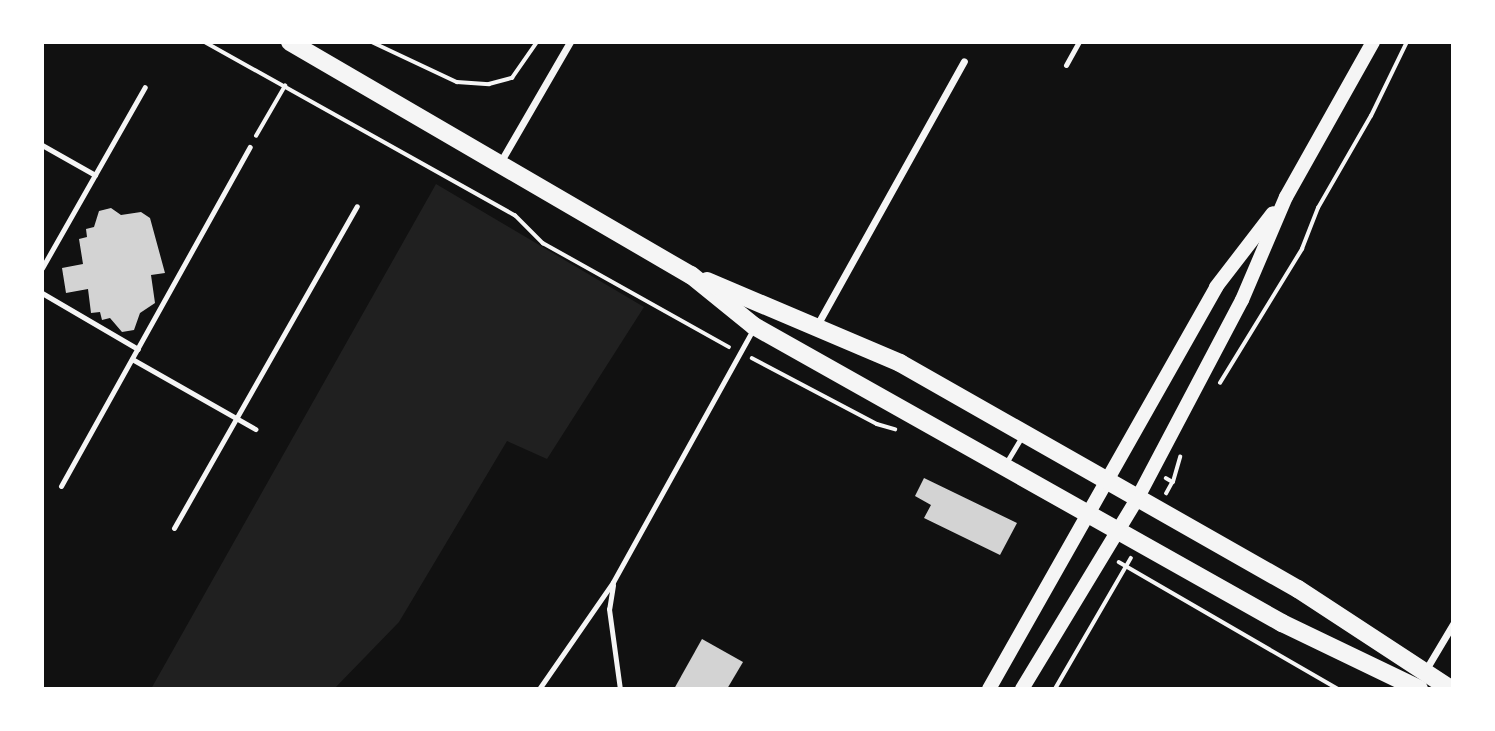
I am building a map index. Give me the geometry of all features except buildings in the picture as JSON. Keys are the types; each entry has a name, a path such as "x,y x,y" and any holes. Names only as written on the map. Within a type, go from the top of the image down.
{"main road":[{"path":"290,42 501,161 691,275 754,326 1120,530 1282,624 1419,689"},
{"path":"1022,689 1137,499 1242,300 1286,197 1373,42"},
{"path":"989,689 1086,511 1216,287 1286,197"},
{"path":"691,275 900,363 1298,589 1451,689"}],"street":[{"path":"501,161 570,42"},
{"path":"816,327 964,61"},
{"path":"1425,671 1453,624"}],"lane":[{"path":"1066,65 1079,42"},
{"path":"42,268 145,87"},
{"path":"42,145 95,175"},
{"path":"61,486 250,147"},
{"path":"174,528 357,206"},
{"path":"42,293 138,349"},
{"path":"539,689 613,582 754,326"},
{"path":"132,359 255,429"},
{"path":"1004,465 1023,434"},
{"path":"613,582 609,609 620,689"}],"path":[{"path":"205,42 515,215 543,243 739,352"},
{"path":"372,42 457,82 489,84 512,78 537,42"},
{"path":"1215,391 1302,249 1318,208 1371,116 1407,42"},
{"path":"250,147 285,86"},
{"path":"1173,482 1184,445"},
{"path":"1055,689 1126,566 1338,689"}],"shaded area":[{"path":"436,184 644,307 547,459 507,441 399,622 334,689 151,689"}]}
